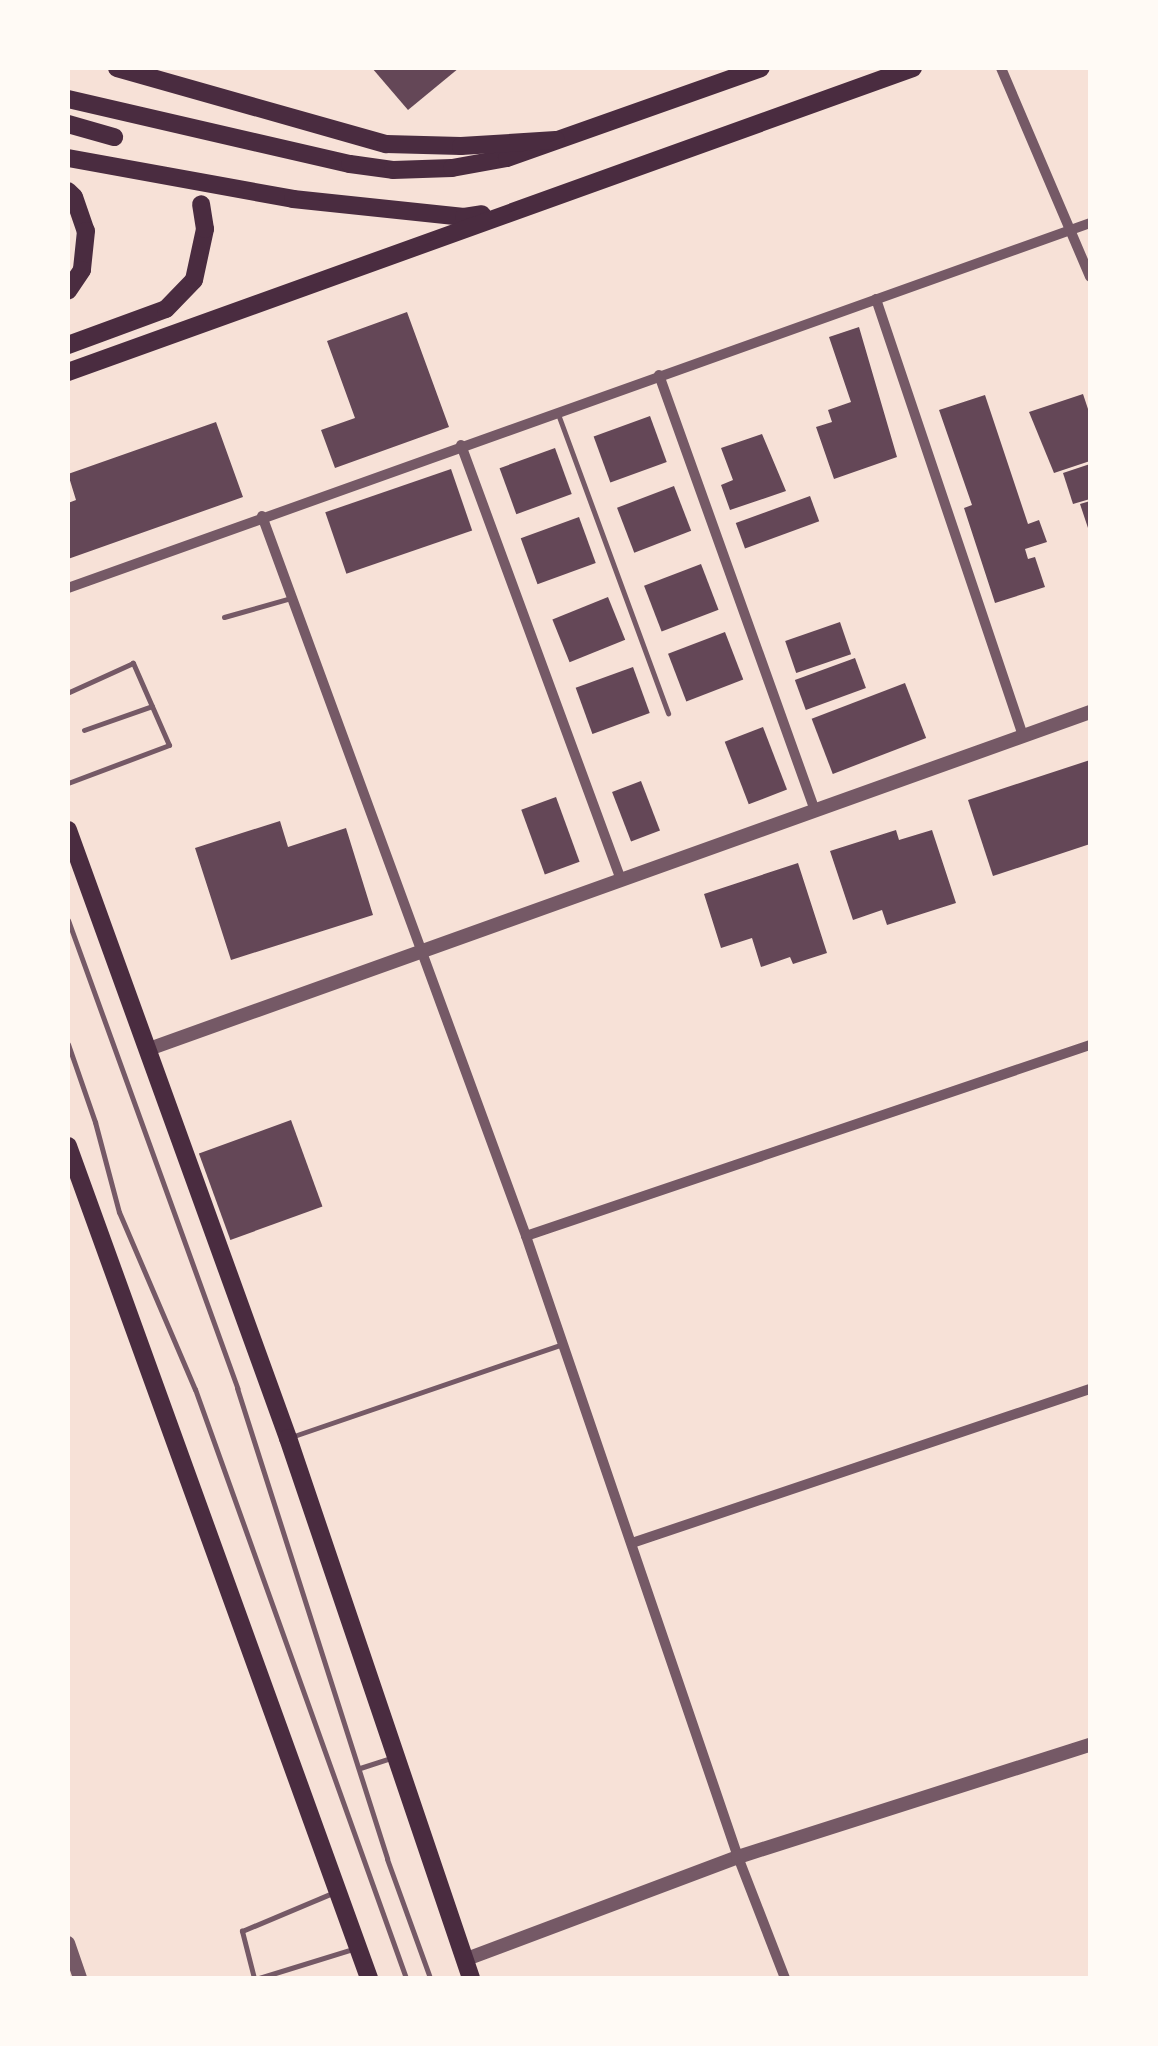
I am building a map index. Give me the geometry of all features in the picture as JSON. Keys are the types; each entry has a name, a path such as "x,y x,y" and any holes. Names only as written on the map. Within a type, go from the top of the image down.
{"main road":[{"path":"117,68 386,144 461,146 556,140"},
{"path":"68,99 305,155 393,170 452,168 506,158 761,68"},
{"path":"68,372 913,68"},
{"path":"68,124 114,137"},
{"path":"68,158 293,199 464,217 520,208"},
{"path":"68,191 74,197 86,231 82,270 68,291"},
{"path":"68,345 166,308 194,280 204,229 200,204"},
{"path":"68,830 288,1438 471,1978"},
{"path":"68,1146 369,1978"}],"street":[{"path":"1001,68 1074,229 1090,277"},
{"path":"68,588 1090,223"},
{"path":"876,299 1022,736"},
{"path":"659,376 815,810"},
{"path":"461,446 622,880"},
{"path":"262,516 418,952 526,1236 738,1857 785,1978"},
{"path":"149,1049 1090,712"},
{"path":"526,1236 1090,1045"},
{"path":"632,1543 1090,1389"},
{"path":"464,1960 738,1857 1090,1745"},
{"path":"68,1943 80,1978"}],"lane":[{"path":"557,411 668,713"},
{"path":"224,616 291,598"},
{"path":"68,782 169,745 133,663 69,692"},
{"path":"84,730 152,706"},
{"path":"68,920 237,1388 430,1978"},
{"path":"68,1044 96,1122 119,1212 195,1389 406,1978"},
{"path":"288,1438 563,1344"},
{"path":"360,1768 396,1756"},
{"path":"338,1891 242,1930 256,1978 358,1948"}],"building":[{"path":"372,68 459,68 408,110"},
{"path":"407,312 449,427 335,468 321,430 355,418 327,341"},
{"path":"859,327 897,457 834,479 816,427 832,422 828,410 851,402 829,337"},
{"path":"1083,394 1090,415 1090,461 1054,473 1029,412"},
{"path":"985,395 1028,524 1039,520 1047,542 1025,549 1028,559 1035,557 1045,587 995,603 964,508 972,505 939,410"},
{"path":"650,416 667,462 610,483 594,437"},
{"path":"216,422 243,497 68,559 68,503 76,500 68,474"},
{"path":"762,434 786,491 730,510 721,485 733,480 721,448"},
{"path":"555,448 572,494 516,514 500,468"},
{"path":"1090,464 1090,499 1073,504 1063,473"},
{"path":"451,469 472,530 346,574 325,512"},
{"path":"674,486 691,531 634,553 617,508"},
{"path":"810,496 819,521 745,548 736,523"},
{"path":"1090,501 1090,534 1080,504"},
{"path":"579,517 596,563 537,584 521,538"},
{"path":"701,564 719,610 662,632 644,586"},
{"path":"608,597 625,640 570,662 552,619"},
{"path":"840,622 851,654 796,673 785,641"},
{"path":"725,632 743,680 686,701 668,654"},
{"path":"855,658 866,688 806,710 795,680"},
{"path":"633,667 650,713 592,734 576,688"},
{"path":"905,683 926,738 833,774 812,719"},
{"path":"763,727 787,790 749,804 725,742"},
{"path":"1090,760 1090,844 993,876 968,800"},
{"path":"641,781 660,830 631,842 612,792"},
{"path":"556,797 580,862 545,874 521,810"},
{"path":"280,821 288,847 346,828 373,915 231,960 195,848"},
{"path":"896,830 899,840 932,830 956,903 887,925 882,910 853,920 830,851"},
{"path":"798,863 827,953 793,964 790,957 761,967 752,938 721,948 704,894"},
{"path":"291,1120 322,1206 230,1240 199,1154"}]}
